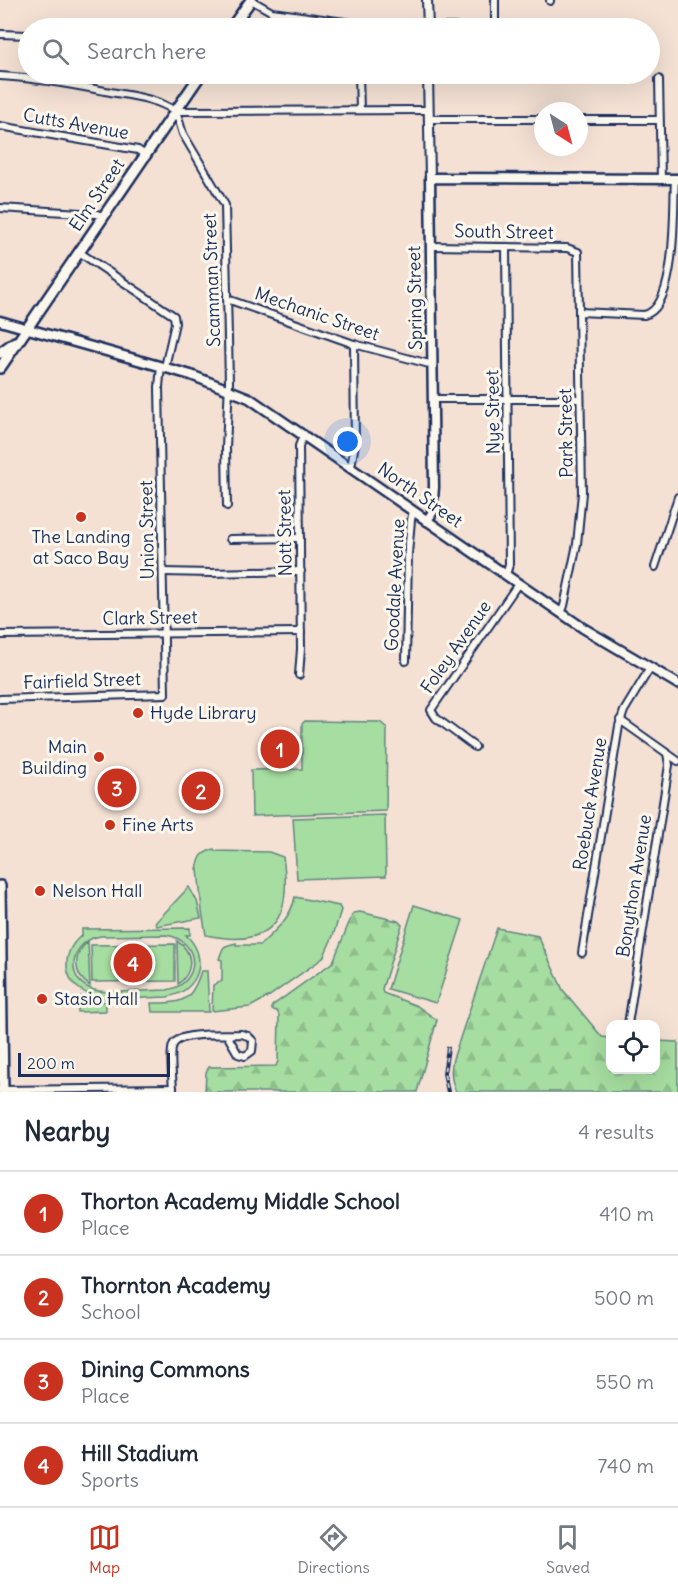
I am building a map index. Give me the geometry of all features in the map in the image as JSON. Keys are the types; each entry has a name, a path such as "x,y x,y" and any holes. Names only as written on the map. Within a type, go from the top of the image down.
{"main road":[{"path":"238,18 251,0"},
{"name":"Elm Street","path":"0,368 194,84"},
{"path":"430,178 676,179"},
{"name":"Spring Street","path":"427,520 432,513 434,496 430,178"},
{"name":"North Street","path":"0,321 25,332 163,366 230,388 255,401 561,613 678,684"},
{"name":"Elm Street","path":"0,353 25,332"},
{"path":"0,886 2,1091"}],"street":[{"path":"251,0 272,12 309,18"},
{"path":"427,0 428,18"},
{"path":"495,0 495,18"},
{"path":"0,34 18,35"},
{"path":"0,76 18,78"},
{"path":"69,84 141,97 160,102 176,111 429,110"},
{"path":"359,84 360,110"},
{"name":"Spring Street","path":"428,84 430,178"},
{"path":"659,84 661,180"},
{"name":"Scamman Street","path":"176,111 183,134 225,205 230,388 226,415 227,507"},
{"path":"429,119 534,119"},
{"path":"588,120 659,120"},
{"name":"Cutts Avenue","path":"0,126 138,150 145,155"},
{"path":"579,312 644,315 657,308 666,289 673,263 676,179"},
{"path":"0,208 103,216"},
{"name":"South Street","path":"431,246 577,250"},
{"name":"Nye Street","path":"506,247 510,565 506,575"},
{"name":"Park Street","path":"561,613 574,561 582,493 577,250"},
{"name":"Union Street","path":"79,252 174,316 175,323 159,387 165,694"},
{"name":"Mechanic Street","path":"227,299 354,344 433,365"},
{"path":"351,467 355,444 354,344"},
{"path":"433,399 579,399"},
{"name":"Nott Street","path":"299,675 301,571 299,446 304,434"},
{"path":"655,567 678,497"},
{"name":"Goodale Avenue","path":"406,661 408,554 413,511"},
{"path":"230,539 300,538"},
{"path":"163,572 301,571"},
{"name":"Foley Avenue","path":"475,747 436,718 431,710 518,584"},
{"name":"Clark Street","path":"0,635 301,632"},
{"name":"Roebuck Avenue","path":"582,953 620,720 650,668"},
{"name":"Fairfield Street","path":"0,699 165,694"},
{"path":"620,720 678,761"},
{"name":"Bonython Avenue","path":"629,1020 669,765 667,753"},
{"path":"2,1091 173,1090 172,1049 176,1040 185,1036 241,1034 248,1036 254,1043 252,1051 245,1056 238,1054 227,1035"}],"green space":[{"path":"305,721 380,722 387,728 386,811 252,816 251,770 302,769 302,724"},
{"path":"385,815 386,876 297,879 293,818"},
{"path":"214,849 215,851 269,852 283,857 284,898 280,913 273,925 262,933 247,938 206,935 197,869 202,856"},
{"path":"189,887 197,901 201,918 157,926 155,923"},
{"path":"295,897 339,906 341,910 323,958 250,1007 212,1011 213,985 222,981 222,960 219,959 223,949 236,943 236,945 260,945 286,917"},
{"path":"414,905 463,920 436,1003 388,989"},
{"path":"360,912 398,921 402,925 382,989 383,993 417,1006 437,1020 417,1092 205,1092 206,1072 209,1067 276,1066 279,1015 277,1011 272,1010 272,1006 333,962 351,918 354,913"},
{"path":"190,928 190,935 186,935 198,953 198,972 187,988 167,997 123,999 93,995 81,990 72,981 67,967 69,953 75,941 82,935 82,929","holes":["166,935 186,945 193,962 187,980 167,990 98,991 82,983 76,976 74,968 78,951 91,939 101,936"]},
{"path":"497,928 538,936 563,990 602,1037 606,1038 606,1074 660,1074 660,1041 678,1042 678,1092 456,1092 452,1076 453,1059"},
{"path":"177,941 187,951 190,962 187,974 178,984"},
{"path":"88,942 90,986 80,976 77,964 79,952"},
{"path":"175,944 175,981 92,982 91,945"},
{"path":"201,971 207,971 209,1012 152,1012 151,1003 178,1001 189,995"},
{"path":"81,996 106,1002 106,1011 78,1012 78,1001"}],"railway":[{"path":"448,1048 444,1073 448,1092"}],"place":[{"name":"The Landing at Saco Bay","path":"81,517"},
{"name":"Hyde Library","path":"138,713"},
{"name":"Thorton Academy Middle School","path":"280,749"},
{"name":"Main Building","path":"99,757"},
{"name":"Dining Commons","path":"117,788"},
{"name":"Thornton Academy","path":"201,791"},
{"name":"Fine Arts","path":"110,825"},
{"name":"Nelson Hall","path":"40,891"},
{"name":"Hill Stadium","path":"133,963"},
{"name":"Stasio Hall","path":"42,999"}]}
